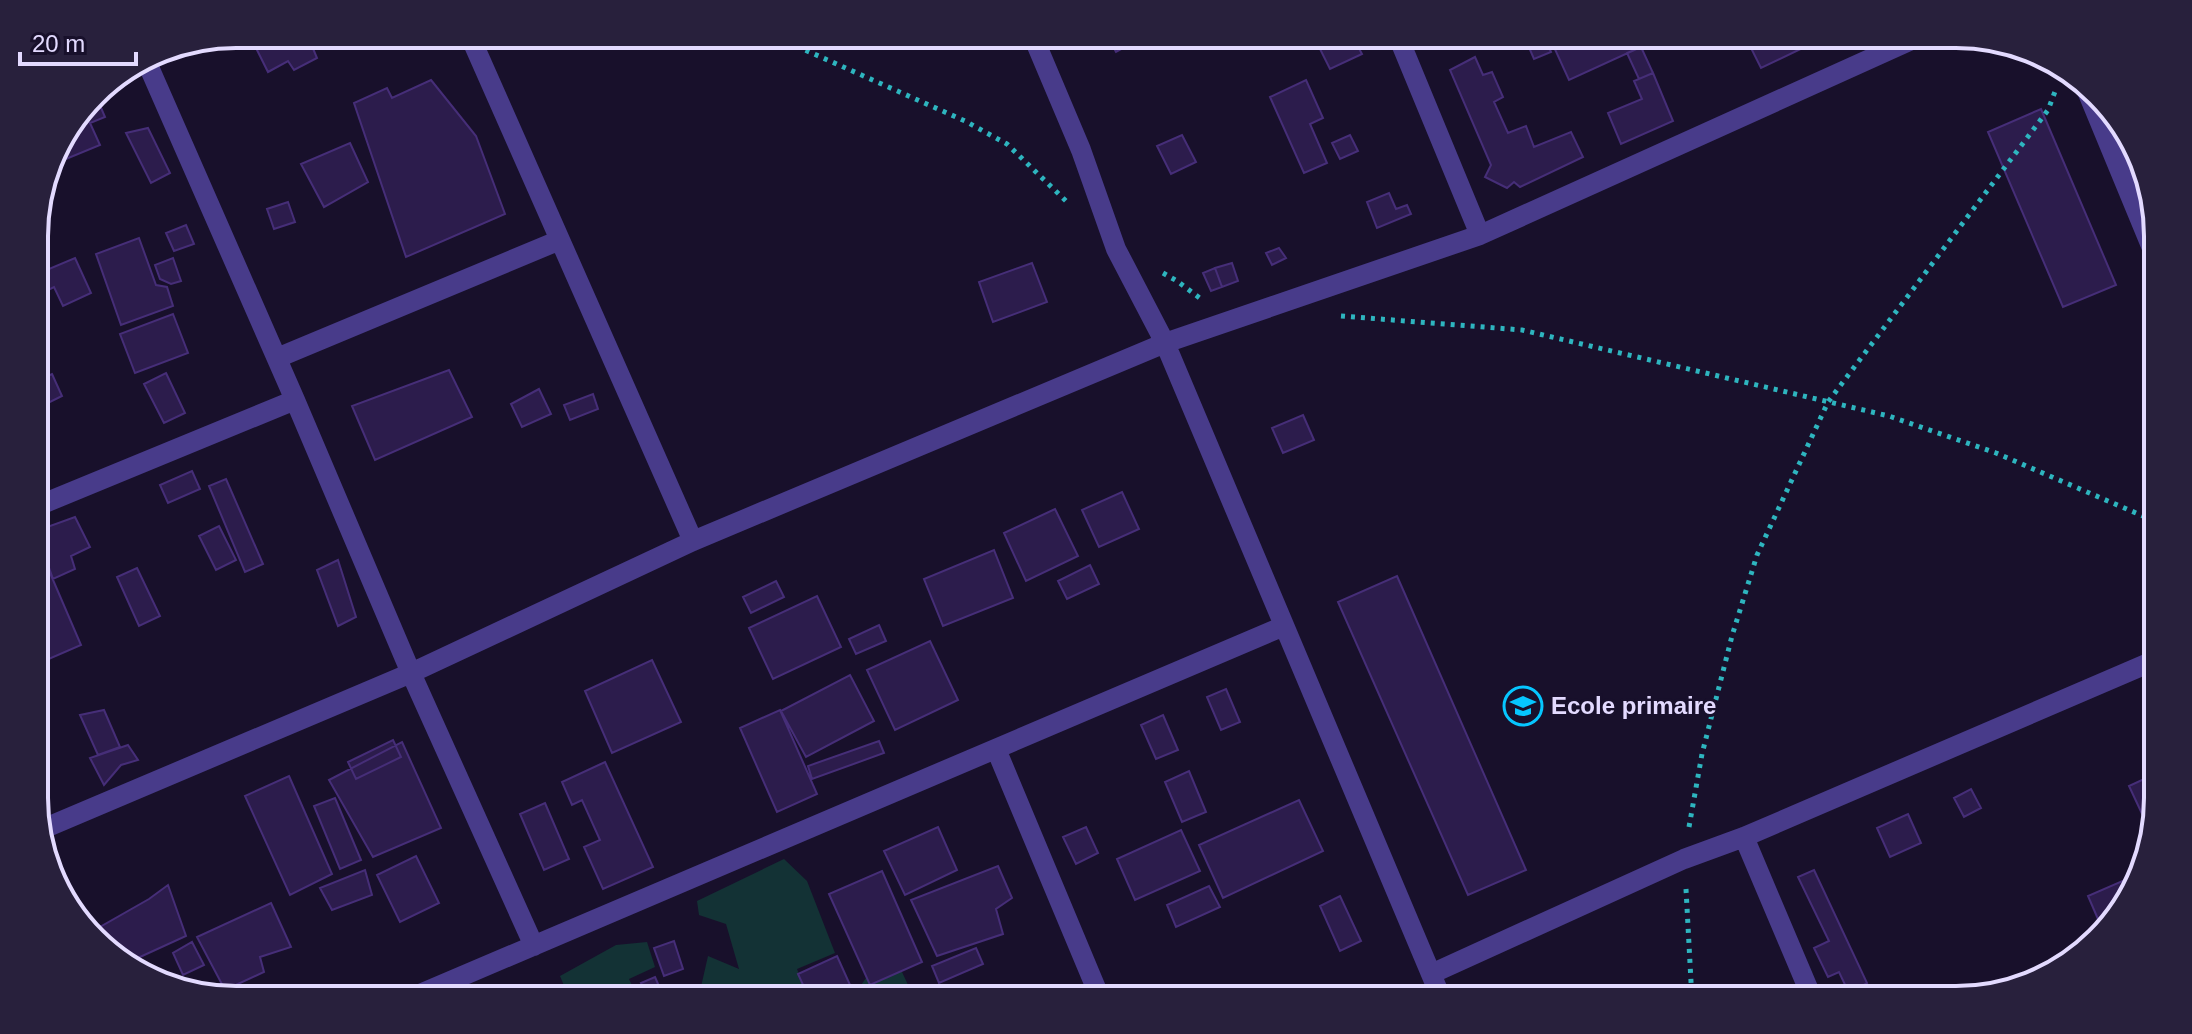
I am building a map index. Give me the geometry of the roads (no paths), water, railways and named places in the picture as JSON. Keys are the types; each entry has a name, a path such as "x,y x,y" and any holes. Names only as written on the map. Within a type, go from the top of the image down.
{"street":[{"path":"475,48 693,541"},
{"path":"1038,48 1081,150 1116,249 1165,343 1436,986"},
{"path":"1403,48 1480,235"},
{"path":"50,826 411,673 693,541 1165,343 1480,235 1894,48"},
{"path":"150,69 411,673 534,946"},
{"path":"2095,109 2143,227"},
{"path":"277,358 560,240"},
{"path":"48,502 295,400"},
{"path":"439,986 1284,626"},
{"path":"1431,974 1684,859 1744,837 2144,665"},
{"path":"996,749 1095,986"},
{"path":"1744,837 1807,986"}],"place":[{"name":"Ecole primaire","path":"1523,706"}]}
